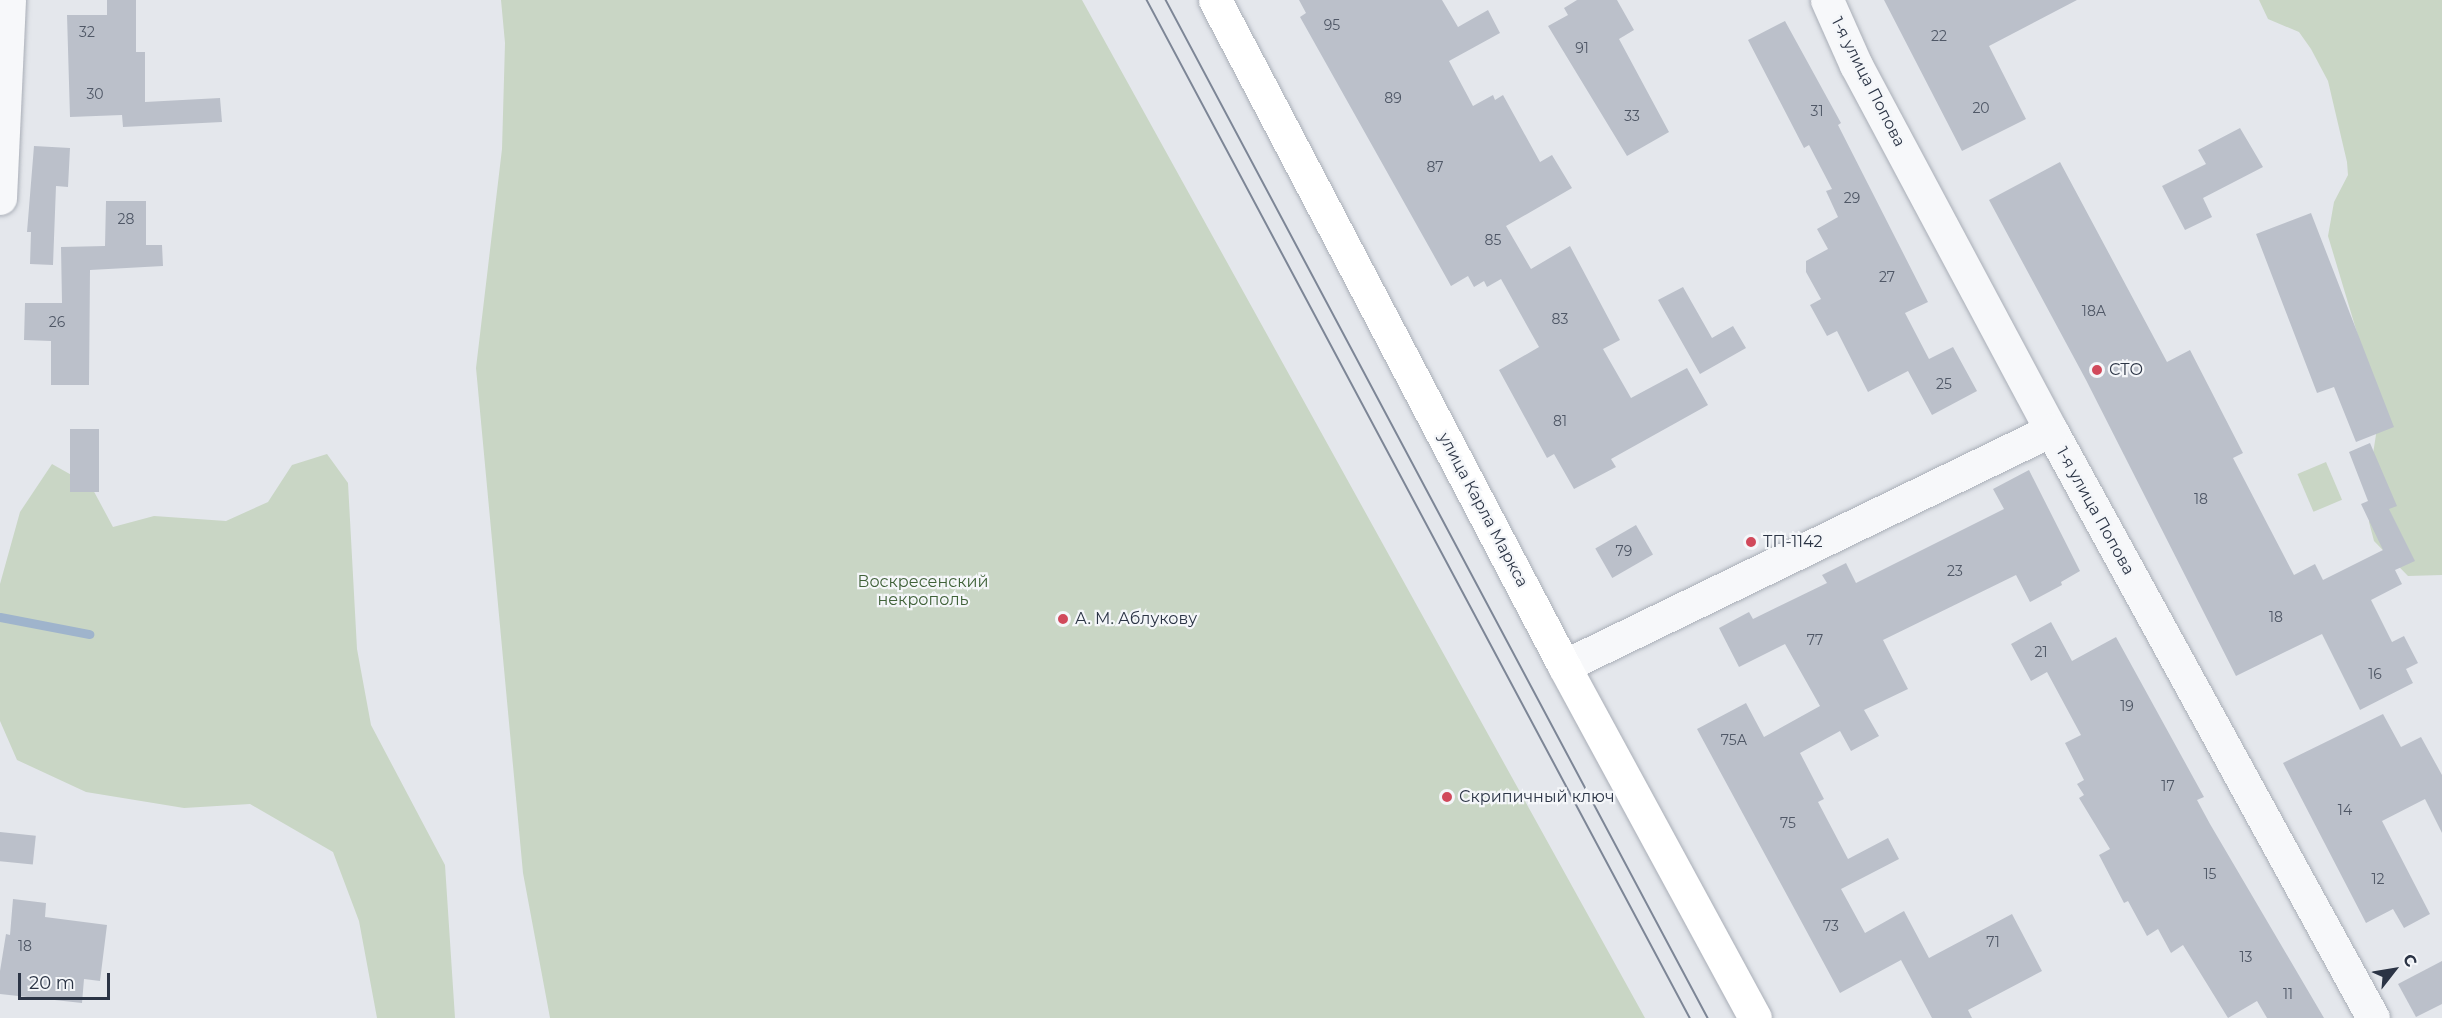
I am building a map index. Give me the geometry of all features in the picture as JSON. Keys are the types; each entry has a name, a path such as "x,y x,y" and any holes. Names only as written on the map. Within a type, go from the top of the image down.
{"main road":[{"name":"улица Карла Маркса","path":"1215,0 1564,666 1755,1018"}],"street":[{"path":"0,198 9,0"},
{"name":"1-я улица Попова","path":"1827,0 1856,65 2051,430 2373,1018"},
{"path":"1564,666 2051,430"}],"green space":[{"name":"Воскресенский некрополь","path":"501,0 1082,0 1645,1018 550,1018 523,873 476,368 502,149 505,43"},
{"path":"2259,0 2442,0 2442,575 2408,576 2374,541 2369,522 2373,502 2369,479 2378,422 2376,396 2328,236 2334,202 2348,175 2347,162 2328,81 2311,49 2299,32 2268,19"},
{"path":"327,454 348,483 357,649 371,725 445,865 455,1018 377,1018 359,921 333,852 250,804 184,808 86,792 17,760 0,721 0,584 20,512 52,464 91,486 113,527 154,516 226,521 268,502 292,465"},
{"path":"2326,462 2342,500 2313,512 2297,474"}],"building":[{"path":"107,0 136,0 136,52 145,52 145,102 220,98 222,122 123,127 122,115 70,117 67,15 107,15"},
{"path":"1299,0 1442,0 1458,27 1488,10 1500,33 1449,61 1473,106 1493,95 1495,100 1503,95 1540,162 1552,155 1572,188 1506,226 1531,269 1570,246 1620,340 1603,349 1631,398 1687,368 1708,405 1611,459 1616,467 1574,489 1554,454 1547,458 1499,370 1539,347 1501,279 1487,287 1484,281 1474,287 1468,276 1451,286 1300,17 1306,13"},
{"path":"1577,0 1617,0 1634,30 1619,39 1669,132 1627,156 1548,26 1568,15 1564,8"},
{"path":"1884,0 2077,0 1989,46 2026,119 1962,151"},
{"path":"1785,21 1841,123 1838,125 1928,302 1905,313 1929,359 1953,347 1977,391 1932,415 1908,371 1868,392 1837,331 1827,336 1810,305 1821,299 1806,272 1806,261 1828,249 1817,229 1838,217 1826,191 1832,189 1809,145 1804,148 1748,40"},
{"path":"2240,128 2263,167 2203,198 2212,217 2185,230 2162,186 2206,164 2198,150"},
{"path":"34,146 70,148 68,187 56,186 53,265 30,264 31,232 27,232"},
{"path":"2060,162 2167,362 2190,350 2243,453 2233,458 2294,575 2315,564 2323,580 2383,550 2361,504 2368,501 2349,452 2370,443 2397,506 2389,509 2415,561 2395,570 2402,584 2371,600 2392,642 2404,636 2418,663 2406,669 2413,683 2360,710 2322,634 2236,676 2086,380 1989,200"},
{"path":"106,201 146,201 146,245 162,245 163,266 90,270 89,385 51,385 51,341 24,340 25,303 62,303 61,247 105,246"},
{"path":"2311,213 2394,427 2356,442 2334,387 2317,393 2256,234"},
{"path":"1683,287 1712,338 1733,326 1746,348 1700,374 1658,300"},
{"path":"70,429 99,429 99,492 70,492"},
{"path":"2029,470 2080,571 2061,582 2062,585 2030,602 2016,575 1883,640 1908,689 1864,710 1879,736 1851,751 1840,731 1800,753 1824,799 1818,802 1848,859 1888,838 1899,859 1841,889 1865,933 1904,911 1929,958 2012,914 2042,971 1968,1010 1972,1018 1932,1018 1901,960 1840,993 1697,729 1746,703 1764,737 1820,706 1785,644 1739,667 1719,628 1749,612 1753,619 1827,583 1822,575 1846,563 1856,583 2004,509 1993,489"},
{"path":"1636,525 1653,554 1612,578 1595,548"},
{"path":"2051,622 2072,661 2116,637 2204,797 2197,800 2210,824 2324,1018 2267,1018 2257,1001 2228,1018 2183,945 2171,953 2158,929 2147,936 2128,901 2124,903 2099,855 2110,849 2079,798 2084,795 2077,784 2084,780 2065,743 2081,735 2047,672 2031,681 2011,644"},
{"path":"2383,714 2401,747 2421,737 2442,775 2442,833 2425,799 2382,821 2430,914 2404,928 2393,909 2366,923 2283,763"},
{"path":"0,832 36,836 33,865 0,861"},
{"path":"13,899 46,903 45,917 107,925 100,981 84,979 82,1003 0,994 0,971 6,934 10,935"},
{"path":"2442,961 2442,1004 2416,1017 2398,984"}],"waterway":[{"path":"0,617 89,634"}],"tram line":[{"path":"1147,0 1690,1018"},
{"path":"1166,0 1708,1018"}],"place":[{"name":"СТО","path":"2097,370"},
{"name":"ТП-1142","path":"1751,542"},
{"name":"А. М. Аблукову","path":"1063,619"},
{"name":"Скрипичный ключ","path":"1447,797"}]}
